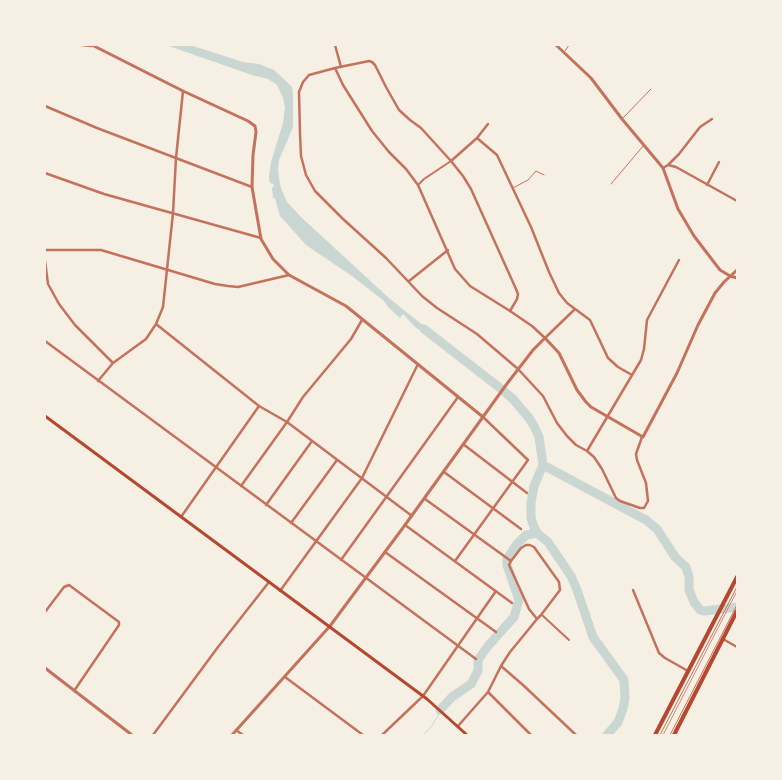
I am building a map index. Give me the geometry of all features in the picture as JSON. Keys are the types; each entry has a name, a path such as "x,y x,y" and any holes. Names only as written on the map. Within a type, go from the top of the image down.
{"highway":[{"path":"655,735 737,577"},
{"path":"674,735 735,613"}],"main road":[{"path":"45,416 423,696 467,735"}],"street":[{"path":"82,45 92,46 122,60 248,121 254,126 256,132 252,187 261,238 273,259 288,275 346,306 483,417 528,460 455,561"},
{"path":"335,45 341,67"},
{"path":"556,45 591,78 663,168 674,200 694,236 720,270 737,278"},
{"path":"510,311 518,294 471,189 451,161 421,128 399,110 375,65 369,61 309,76 303,82 300,92 301,156 306,175 315,191 422,296 477,334 518,369 543,396 557,423 567,436 576,445 594,457 616,498 620,501 637,508 644,508 648,501 646,483 636,454 710,302 718,289 737,270"},
{"path":"335,68 343,85 372,131 388,152 406,169 418,184 456,269 470,286 532,326 545,338 559,353 580,396 592,407 643,437"},
{"path":"98,380 113,363 146,339 156,324 163,307 184,91"},
{"path":"45,106 97,128 252,187"},
{"path":"663,168 679,154 700,127 712,119"},
{"path":"418,184 451,161 477,138 488,124"},
{"path":"477,138 498,155 559,293 575,309 590,320 608,358 618,367 632,375"},
{"path":"707,185 719,162"},
{"path":"668,165 676,167 737,201"},
{"path":"45,173 104,194 261,238"},
{"path":"45,250 101,250 228,286 238,286 288,275"},
{"path":"408,281 448,250"},
{"path":"587,451 641,360 647,320 679,260"},
{"path":"45,261 48,284 59,304 75,325 113,363"},
{"path":"232,735 330,626 532,350 575,309"},
{"path":"242,486 303,397 351,339 362,319"},
{"path":"156,324 259,406 287,422 412,516"},
{"path":"45,341 476,659"},
{"path":"280,591 362,478 418,364"},
{"path":"341,560 458,397"},
{"path":"181,516 217,468 259,406"},
{"path":"266,504 312,441"},
{"path":"463,444 526,493"},
{"path":"291,523 337,460"},
{"path":"444,471 521,529"},
{"path":"424,498 510,560"},
{"path":"405,525 512,603"},
{"path":"458,726 488,692 510,652 541,615 560,590 560,582 534,547 526,545 510,560 509,565 529,608 537,619"},
{"path":"385,552 496,632"},
{"path":"153,735 269,582"},
{"path":"45,612 64,587 69,585 120,623 74,690"},
{"path":"633,590 659,653 688,671"},
{"path":"382,735 423,696 496,592"},
{"path":"541,615 570,640"},
{"path":"722,639 737,647"},
{"path":"501,666 576,735"},
{"path":"45,668 132,735"},
{"path":"285,677 363,735"},
{"path":"488,692 531,735"},
{"path":"236,730 243,735"}],"lane":[{"path":"564,52 569,45"},
{"path":"622,119 651,89"},
{"path":"611,184 644,145"},
{"path":"512,188 528,180 536,170 544,175"},
{"path":"660,735 737,587"},
{"path":"670,735 735,613 737,605"}],"shaded area":[{"path":"166,45 190,45 243,62 259,64 274,70 292,87 293,127 279,160 278,169 281,188 287,202 390,299 434,334 432,336 416,328 403,314 400,318 384,301 352,276 306,245 280,216 275,198 273,198 272,188 274,186 270,183 269,177 271,162 283,123 285,107 277,85 268,79"}],"waterway":[{"path":"424,329 513,399 529,418 539,437 543,465 534,486 531,503 531,518 534,527 537,533 548,542 571,576 593,637 624,680 625,698 623,709 618,722 607,735"},
{"path":"543,465 646,520 657,529 675,557 686,567 689,577 689,590 700,610 737,607"},
{"path":"440,710 452,697 471,684 478,671 478,660 514,617 519,600 507,565 507,559 526,535 537,533"},
{"path":"423,735 432,726 440,712"}],"tram line":[{"path":"663,735 737,591"}]}
